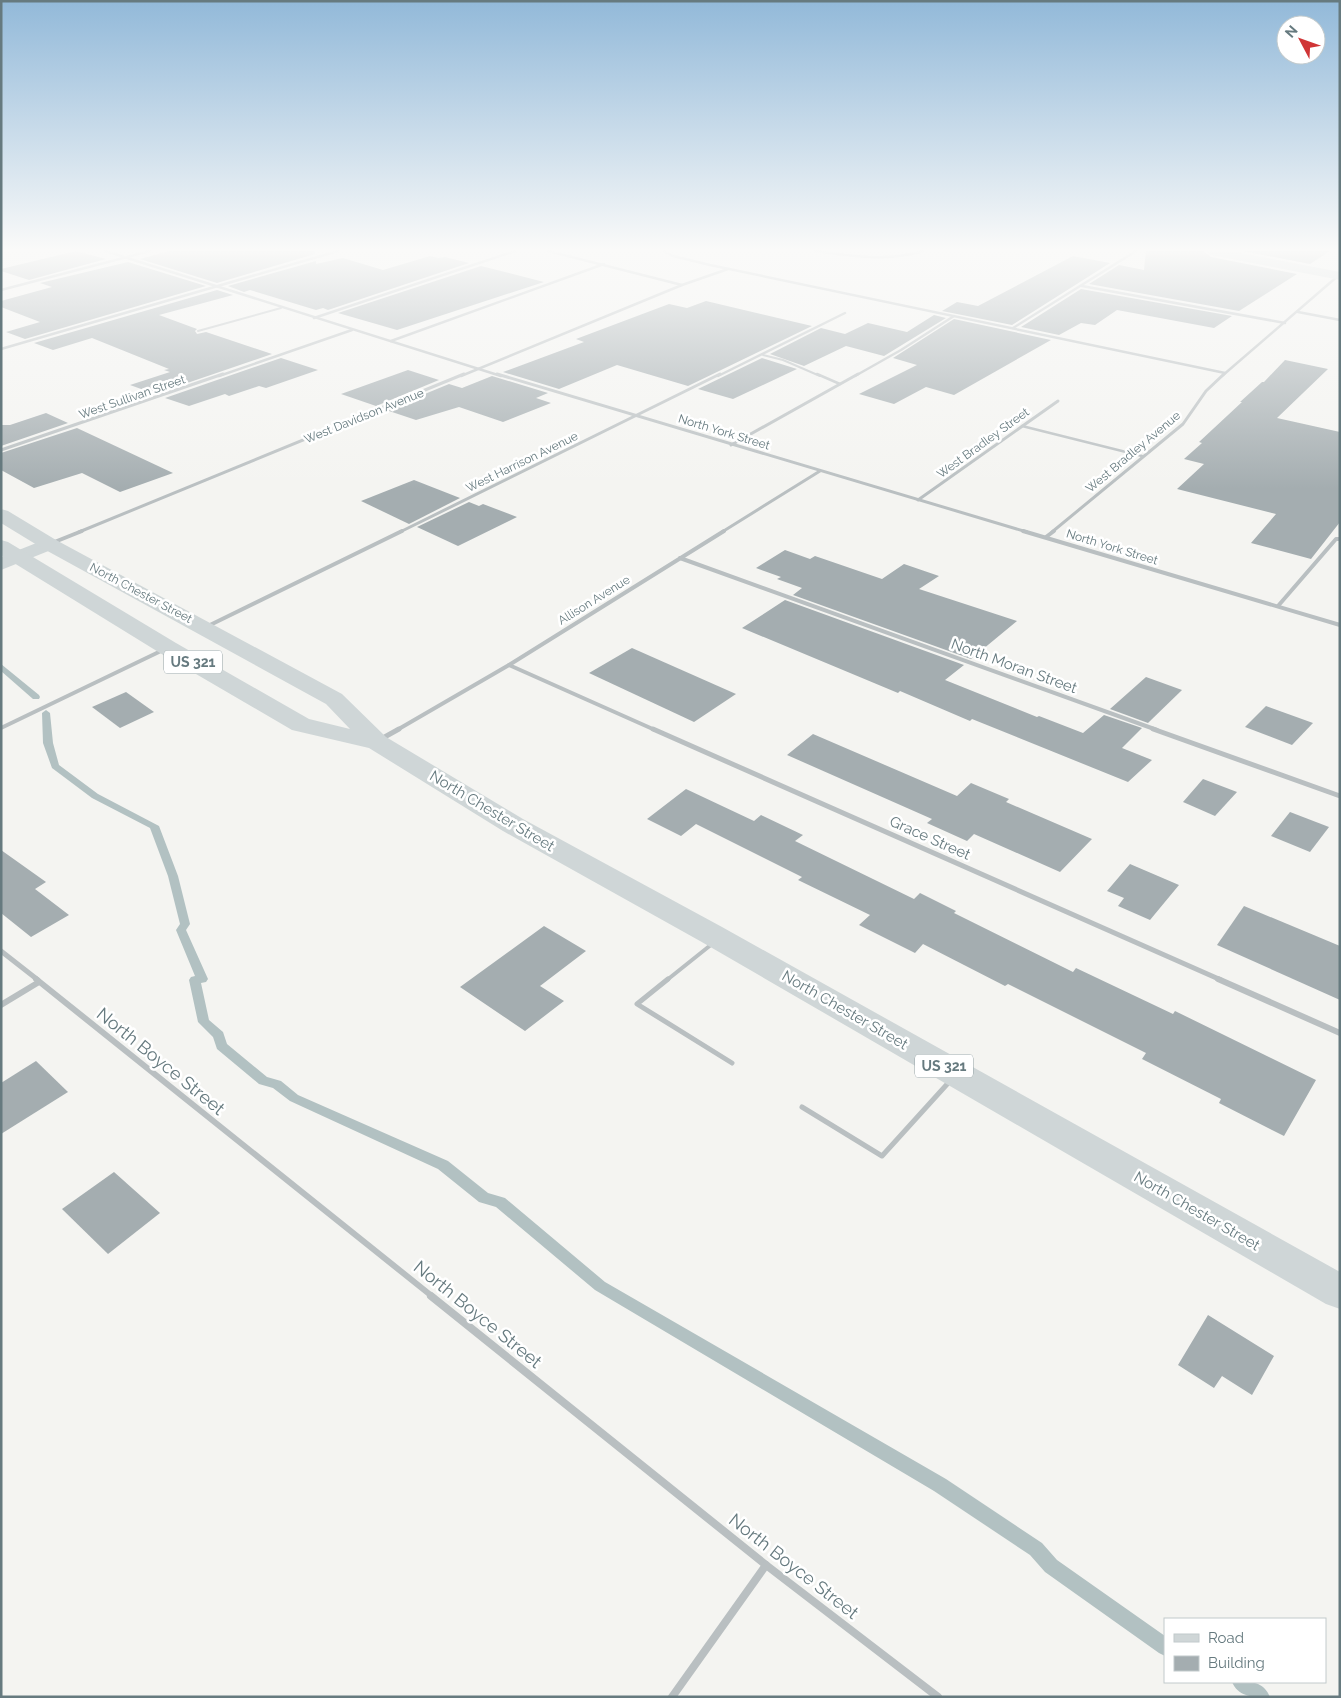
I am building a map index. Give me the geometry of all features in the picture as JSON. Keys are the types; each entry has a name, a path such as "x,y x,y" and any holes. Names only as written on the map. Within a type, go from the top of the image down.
{"main road":[{"name":"North Chester Street","path":"1,515 49,544 206,628 334,700 377,742 513,825 719,938 1340,1292"},
{"name":"West Davidson Avenue","path":"7,555 49,544"},
{"name":"North Chester Street","path":"7,555 301,725 377,742"}],"street":[{"path":"1,349 66,330"},
{"name":"West Sullivan Street","path":"1,450 352,330"},
{"name":"North York Street","path":"354,330 731,445 1340,625"},
{"path":"391,342 423,330"},
{"name":"West Davidson Avenue","path":"49,544 573,330"},
{"name":"West Harrison Avenue","path":"206,628 811,330"},
{"path":"731,445 901,350 932,330"},
{"path":"1024,330 1225,372"},
{"name":"West Bradley Avenue","path":"1046,537 1183,424 1206,391 1225,372 1276,330"},
{"name":"West Bradley Street","path":"918,500 1058,401"},
{"name":"Allison Avenue","path":"377,742 509,665 820,471"},
{"path":"1278,606 1338,539"},
{"name":"North Moran Street","path":"680,558 1340,796"},
{"path":"1,728 168,648"},
{"name":"Grace Street","path":"509,665 1340,1033"},
{"name":"North Boyce Street","path":"1,951 766,1565 938,1697"},
{"path":"1,1005 38,982"},
{"path":"672,1697 766,1565"}],"lane":[{"path":"763,355 783,360 840,384"},
{"path":"1022,426 1142,456"},
{"path":"719,938 637,1004 732,1063"},
{"path":"802,1107 882,1156 957,1074"}],"building":[{"path":"12,330 55,330 25,339 6,332"},
{"path":"78,330 196,330 197,334 206,332 272,354 155,394 130,385 170,372 164,370 169,369 92,338 53,350 34,343"},
{"path":"599,330 803,330 688,386 617,365 559,389 503,372 584,342 576,339"},
{"path":"817,330 830,330 845,334 853,330 899,330 907,332 926,330 884,356 846,346 804,366 770,354"},
{"path":"936,330 1006,330 1051,340 954,395 926,387 894,404 859,394 917,365 893,358"},
{"path":"1036,330 1068,330 1059,335"},
{"path":"281,358 318,370 266,388 259,386 229,396 225,394 189,406 165,398"},
{"path":"762,358 797,369 733,399 698,389"},
{"path":"1285,360 1328,369 1277,418 1340,432 1340,522 1311,559 1251,543 1276,514 1177,489 1204,464 1184,459 1202,443 1199,442"},
{"path":"408,370 439,380 376,406 341,394"},
{"path":"492,376 548,393 536,398 551,403 503,422 459,407 416,420 386,410 449,384 462,388"},
{"path":"46,413 68,423 1,446 1,425 10,425"},
{"path":"77,428 173,473 120,492 82,473 34,488 1,470 1,453"},
{"path":"414,480 460,498 409,524 361,501"},
{"path":"469,502 479,506 483,504 517,517 458,546 417,527"},
{"path":"785,550 810,559 815,556 882,579 904,564 939,576 919,589 1017,621 971,659 793,595 802,588 777,579 781,577 756,568"},
{"path":"785,600 964,665 945,680 1037,717 1039,716 1083,733 1104,715 1142,728 1122,748 1152,760 1128,782 972,719 970,721 900,691 898,693 742,628"},
{"path":"632,648 736,694 694,722 589,673"},
{"path":"1146,677 1182,690 1148,723 1110,709"},
{"path":"126,692 154,712 120,728 92,707"},
{"path":"1266,706 1313,723 1292,745 1245,727"},
{"path":"813,734 957,796 971,783 1009,799 1006,802 1092,839 1060,872 974,834 967,841 927,823 932,819 787,755"},
{"path":"1203,779 1237,792 1215,816 1183,802"},
{"path":"686,789 754,821 761,815 803,835 795,841 914,899 920,893 956,911 954,913 1073,972 1076,968 1173,1014 1175,1011 1316,1080 1284,1136 1219,1103 1221,1099 1142,1059 1146,1053 1008,984 1005,986 923,944 915,953 859,925 870,915 798,880 802,877 696,824 681,836 647,819"},
{"path":"1290,812 1329,827 1310,852 1271,836"},
{"path":"1,850 46,882 35,889 69,915 31,937 1,913"},
{"path":"1130,864 1179,885 1150,920 1118,906 1124,898 1107,891"},
{"path":"1244,906 1340,946 1340,1000 1217,945"},
{"path":"544,926 586,951 540,986 564,1001 525,1031 460,987"},
{"path":"36,1061 68,1092 1,1134 1,1083"},
{"path":"114,1172 160,1213 108,1254 62,1209"},
{"path":"1208,1315 1274,1356 1252,1395 1222,1376 1214,1388 1178,1365"}],"waterway":[{"path":"1,666 36,697"},
{"path":"46,713 48,743 55,766 95,796 154,826 173,876 185,924 181,930 202,979 195,980 204,1022 219,1035 221,1046 263,1081 277,1084 294,1098 443,1165 484,1198 500,1202 600,1286 940,1485 1036,1549 1051,1566 1164,1646"},
{"path":"1242,1683 1261,1697"}]}
